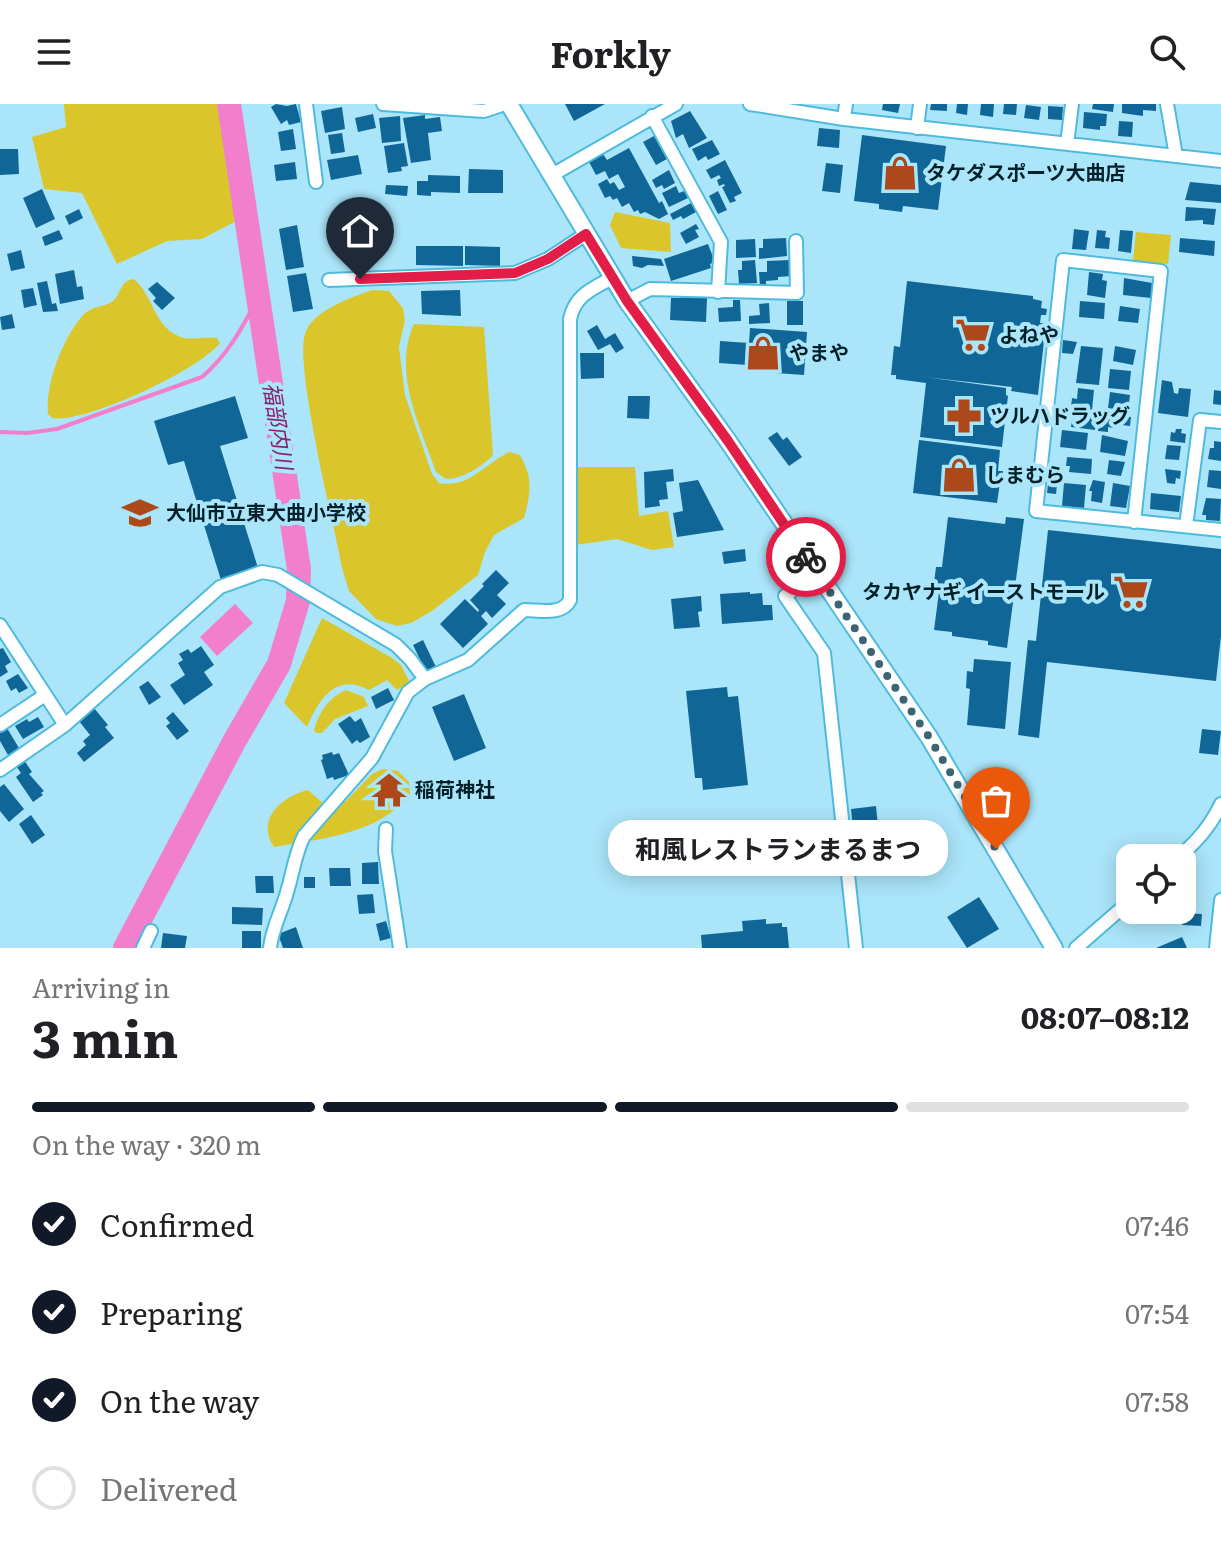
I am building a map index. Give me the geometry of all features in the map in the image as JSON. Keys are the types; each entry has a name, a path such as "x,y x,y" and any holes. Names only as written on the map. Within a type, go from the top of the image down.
{"main road":[{"path":"507,104 627,301 728,441 929,737 1054,948"}],"street":[{"path":"306,104 316,182"},
{"path":"383,104 484,111 507,104"},
{"path":"552,175 676,104"},
{"path":"750,104 917,128 1221,161"},
{"path":"844,119 846,104"},
{"path":"917,128 920,104"},
{"path":"1067,144 1072,104"},
{"path":"1167,104 1176,156"},
{"path":"652,116 721,242 718,292"},
{"path":"329,280 515,273 548,259 586,234"},
{"path":"627,301 650,289 797,293 796,241"},
{"path":"1134,522 1161,271 1063,260 1036,511 1134,522 1221,530"},
{"path":"270,948 297,850 304,836 372,758 408,692 425,679 468,660 524,610 560,610 570,600 570,319 576,301 584,293 612,278"},
{"path":"1186,526 1200,420 1221,422"},
{"path":"0,770 65,725 220,587 262,572 278,575 396,645 425,679"},
{"path":"816,573 785,596 824,653 856,948"},
{"path":"1,628 65,725"},
{"path":"0,725 45,695"},
{"path":"1194,844 1212,822 1221,804"},
{"path":"386,829 385,851 400,948"},
{"path":"1216,948 1221,900"},
{"path":"1076,948 1116,913"},
{"path":"143,948 151,931"}],"shaded area":[{"path":"64,104 222,104 238,220 202,239 167,241 117,264 82,193 44,189 32,137 66,127"},
{"path":"615,212 670,223 671,252 621,248 610,225"},
{"path":"1136,232 1171,235 1168,264 1133,261"},
{"path":"134,279 160,320 174,334 184,338 217,338 220,343 190,367 140,393 89,413 52,418 48,414 49,389 69,335 84,314 113,301 123,285"},
{"path":"373,290 389,291 403,308 405,320 399,347 405,395 432,474 439,483 459,482 510,452 520,455 530,485 524,518 494,535 478,575 432,611 411,623 397,626 376,619 349,591 309,408 303,348 306,331 318,316 335,305"},
{"path":"414,324 484,327 493,455 478,468 459,477 446,479 436,472 416,418 406,361"},
{"path":"575,467 635,467 639,516 668,511 674,547 652,550 617,539 575,545"},
{"path":"235,604 253,623 217,656 200,637"},
{"path":"322,618 392,658 401,665 410,683 397,690 387,680 369,690 357,685 338,686 323,698 307,727 284,703"},
{"path":"346,690 364,697 368,706 335,719 322,733 316,733 314,730 322,711"},
{"path":"383,769 398,771 409,782 410,794 383,818 348,832 274,847 269,837 270,819 274,811 289,798 308,790 324,804 345,802 372,774"}],"building":[{"path":"296,104 301,122 289,125 287,120 281,124 271,107"},
{"path":"565,104 605,104 574,121"},
{"path":"883,104 900,104 898,113 882,110"},
{"path":"931,104 947,104 947,111 930,110"},
{"path":"957,104 968,104 967,115 956,113"},
{"path":"981,104 994,104 993,117 980,115"},
{"path":"1004,104 1017,104 1016,115 1003,114"},
{"path":"1093,104 1114,104 1113,112 1092,109"},
{"path":"1122,104 1156,104 1156,111 1143,110 1143,116 1122,113"},
{"path":"1026,105 1041,107 1039,120 1024,118"},
{"path":"1048,106 1063,107 1062,120 1048,119"},
{"path":"342,107 345,129 325,133 321,111"},
{"path":"690,111 707,138 689,148 683,134 676,138 671,121"},
{"path":"1084,112 1107,114 1106,126 1100,126 1100,130 1083,128"},
{"path":"373,114 376,128 358,132 355,118"},
{"path":"425,115 425,119 440,117 442,131 428,133 431,160 411,163 403,118"},
{"path":"400,116 401,141 382,143 379,118"},
{"path":"1119,121 1133,122 1132,137 1118,136"},
{"path":"819,128 840,130 839,148 817,146"},
{"path":"293,129 296,149 281,151 278,132"},
{"path":"342,133 345,152 331,154 328,135"},
{"name":"タケダスポーツ大曲店","path":"862,135 946,146 938,210 903,206 902,212 879,209 879,204 854,201"},
{"path":"654,136 667,159 656,165 643,142"},
{"path":"712,140 720,154 698,161 692,149"},
{"path":"404,143 408,166 401,167 402,171 388,173 384,146"},
{"path":"629,148 668,214 659,219 645,212 640,214 638,210 634,212 629,203 622,207 617,198 605,198 598,184 607,179 610,184 614,182 619,190 625,187 618,174 609,179 605,171 596,175 589,162 603,154 607,160"},
{"path":"0,149 18,149 19,174 0,175"},
{"path":"358,155 362,174 331,180 327,160"},
{"path":"725,160 742,193 730,203 722,187 724,184 719,186 719,175 711,179 706,170"},
{"path":"295,162 297,179 276,181 274,165"},
{"path":"826,163 843,165 840,193 822,191"},
{"path":"469,169 503,170 503,193 468,193"},
{"path":"669,170 675,183 664,189 662,185 656,188 652,180"},
{"path":"428,175 460,176 460,193 417,195 417,181 428,181"},
{"path":"1190,182 1221,185 1221,203 1185,200"},
{"path":"386,185 408,186 407,196 385,194"},
{"path":"676,186 679,193 684,191 688,198 669,207 662,193"},
{"path":"42,189 55,219 36,228 23,198"},
{"path":"718,191 727,210 718,214 709,196"},
{"path":"693,202 698,211 683,219 681,216 673,220 670,214"},
{"path":"1186,207 1216,209 1214,225 1203,224 1203,220 1185,221"},
{"path":"79,209 83,218 69,225 65,216"},
{"path":"696,224 699,237 686,244 680,233"},
{"path":"297,225 304,267 286,270 279,229"},
{"path":"1074,229 1089,231 1086,250 1072,249"},
{"path":"59,230 63,239 45,246 42,237"},
{"path":"1097,230 1106,231 1105,237 1110,238 1109,249 1095,248"},
{"path":"1120,230 1133,231 1131,253 1118,251"},
{"path":"786,238 787,256 759,259 763,239"},
{"path":"1180,238 1215,241 1214,256 1179,252"},
{"path":"755,239 756,257 736,258 736,240"},
{"path":"708,244 715,262 710,264 711,268 671,281 664,259"},
{"path":"416,246 463,246 463,266 416,265"},
{"path":"465,246 500,247 500,266 465,265"},
{"path":"21,250 25,268 11,271 7,254"},
{"path":"632,256 661,259 664,266 633,266"},
{"path":"755,260 757,283 739,284 738,270 742,270 742,261"},
{"path":"790,260 791,276 778,277 778,280 766,281 766,286 760,286 759,272 767,272 767,261"},
{"path":"74,270 77,287 82,286 84,299 60,304 55,274"},
{"path":"1089,272 1103,274 1102,280 1107,281 1105,298 1087,295"},
{"path":"306,273 313,309 293,312 287,276"},
{"path":"1124,278 1152,283 1151,298 1123,295"},
{"path":"47,281 52,304 56,303 58,311 43,312 37,283"},
{"name":"よねや","path":"907,281 1033,296 1033,299 1042,301 1041,308 1047,309 1046,315 1041,315 1040,323 1046,323 1038,395 1011,391 1012,387 925,377 1006,388 1008,396 1002,447 920,437 926,383 896,379 896,375 891,375 894,346 900,347"},
{"path":"157,282 175,298 162,310 153,301 156,298 148,289"},
{"path":"33,288 37,305 24,308 21,290"},
{"path":"460,290 461,316 422,314 421,291"},
{"path":"671,298 707,298 706,322 670,320"},
{"path":"733,300 740,300 741,321 719,322 718,308 733,307"},
{"path":"787,301 803,301 803,325 787,325"},
{"path":"1080,301 1105,303 1104,319 1079,317"},
{"path":"769,303 770,323 749,324 749,316 760,315 759,304"},
{"path":"1120,306 1140,309 1138,323 1118,321"},
{"path":"12,314 15,328 2,330 0,317"},
{"path":"597,325 605,339 615,333 624,348 616,353 610,344 598,350 587,331"},
{"name":"やまや","path":"750,328 807,332 804,375 747,371 748,365 719,363 720,341 749,343"},
{"path":"1063,340 1077,342 1073,354 1062,353"},
{"path":"1081,346 1103,348 1099,385 1076,383"},
{"path":"1115,346 1136,350 1133,365 1113,361"},
{"path":"580,353 604,353 604,378 581,379"},
{"path":"1110,369 1131,371 1129,390 1108,388"},
{"path":"1162,380 1172,382 1174,393 1178,394 1179,388 1191,389 1188,417 1158,413"},
{"path":"1078,388 1094,390 1092,410 1071,407 1072,398 1077,399"},
{"path":"1214,390 1221,391 1221,405 1213,404"},
{"path":"1110,392 1130,395 1128,411 1108,408"},
{"path":"235,396 248,438 220,446 258,568 221,580 184,461 168,465 154,421"},
{"path":"628,396 650,396 649,419 627,418"},
{"path":"1073,411 1097,414 1095,430 1071,427"},
{"path":"1100,413 1131,417 1130,426 1114,424 1114,428 1108,427 1108,432 1098,431"},
{"path":"1176,429 1182,429 1181,433 1186,434 1185,443 1170,441 1171,432 1175,433"},
{"path":"1062,430 1088,433 1086,450 1060,447"},
{"path":"777,432 783,440 787,437 802,457 789,466 768,438"},
{"path":"1102,435 1128,441 1125,456 1100,452"},
{"name":"しまむら","path":"919,440 1000,450 998,471 1003,471 1002,479 998,478 997,483 1000,483 997,503 913,493"},
{"path":"1214,441 1221,442 1221,461 1208,459"},
{"path":"1167,445 1181,446 1179,460 1165,459"},
{"path":"1067,457 1092,459 1091,474 1069,472"},
{"path":"1109,460 1125,462 1121,476 1107,474"},
{"path":"673,469 674,481 666,482 668,499 659,500 660,506 645,508 644,472"},
{"path":"1165,469 1181,471 1180,479 1176,478 1175,484 1167,483"},
{"path":"1209,470 1221,471 1221,489 1207,487"},
{"path":"1049,475 1058,476 1056,494 1047,493"},
{"path":"698,480 724,530 677,537 673,513 683,511 679,483"},
{"path":"1093,480 1105,482 1102,503 1091,501 1092,491 1089,491"},
{"path":"1064,483 1086,485 1084,508 1062,506"},
{"path":"1113,483 1130,486 1126,508 1110,506"},
{"path":"1151,493 1181,496 1179,512 1150,509"},
{"path":"1206,498 1221,499 1220,521 1206,520 1206,515 1202,515"},
{"path":"948,517 1005,524 1006,517 1024,519 1007,648 934,630 939,592 933,591 936,567 942,567"},
{"name":"タカヤナギ イーストモール","path":"1048,530 1221,549 1221,636 1216,681 1047,662 1039,738 1018,735 1028,640 1036,641"},
{"path":"745,549 746,561 724,564 722,552"},
{"path":"496,570 509,583 497,595 506,604 492,618 486,611 481,616 488,624 463,648 440,624 465,599 478,612 470,600"},
{"path":"762,593 763,605 772,605 773,620 722,624 720,594"},
{"path":"701,596 702,611 698,612 700,627 674,629 671,599"},
{"path":"423,640 436,667 426,672 413,645"},
{"path":"201,646 214,665 204,672 213,685 184,705 170,685 185,675 178,663 183,660 179,654 188,649 191,653"},
{"path":"3,648 11,662 5,666 8,672 0,677 0,649"},
{"path":"974,659 1011,662 1005,729 967,725 970,689 966,688 967,671 973,672"},
{"path":"18,674 28,688 19,693 16,688 11,691 6,681"},
{"path":"148,681 161,697 149,705 139,687"},
{"path":"727,687 728,697 738,696 748,785 703,790 702,778 695,778 686,691"},
{"path":"388,688 394,700 376,709 371,697"},
{"path":"464,694 486,748 454,761 432,707"},
{"path":"94,708 114,738 84,762 77,753 86,745 83,741 90,735 79,721"},
{"path":"173,712 189,731 177,740 166,726 170,723 166,718"},
{"path":"350,716 355,722 361,718 370,737 352,744 338,724"},
{"path":"38,717 44,727 23,739 15,726"},
{"path":"7,728 19,748 8,755 0,741 0,733"},
{"path":"1202,729 1221,731 1218,755 1199,753"},
{"path":"332,752 333,755 339,753 349,775 327,779 321,760 322,755"},
{"path":"24,760 32,772 29,774 44,791 33,802 16,777 21,773 16,766"},
{"name":"稲荷神社","path":"391,778 393,782 396,781 398,793 384,799 378,784"},
{"path":"4,784 24,809 9,822 0,811 0,787"},
{"path":"876,806 882,867 857,870 851,809"},
{"path":"31,815 45,835 32,844 19,824"},
{"path":"378,862 379,884 362,884 362,863"},
{"path":"329,868 350,868 351,886 330,886"},
{"path":"255,876 273,876 274,893 256,893"},
{"path":"304,877 315,877 315,888 304,888"},
{"path":"373,894 375,913 359,914 357,895"},
{"path":"979,897 999,929 967,948 947,917"},
{"path":"232,907 263,908 262,925 232,924"},
{"path":"1196,914 1202,914 1201,926 1182,925 1196,924"},
{"path":"766,919 766,924 782,923 782,927 787,927 789,948 702,948 701,935 743,931 742,921"},
{"path":"386,921 391,938 380,941 376,924"},
{"path":"296,927 303,948 283,948 278,934"},
{"path":"242,931 261,931 261,948 242,948"},
{"path":"163,933 187,936 185,948 161,948"},
{"path":"1182,937 1187,948 1156,948"}],"waterway":[{"name":"福部内川","path":"125,948 235,740 279,664 298,601 299,569 229,104"},
{"path":"0,432 27,433 57,429 202,377 228,349 259,296"}],"way so far":[{"path":"806,557 929,737 996,849"}],"place":[{"name":"タケダスポーツ大曲店","path":"900,173"},
{"name":"よねや","path":"973,335"},
{"name":"やまや","path":"763,353"},
{"name":"ツルハドラッグ","path":"964,416"},
{"name":"しまむら","path":"959,475"},
{"name":"大仙市立東大曲小学校","path":"140,513"},
{"name":"タカヤナギ イーストモール","path":"1131,592"},
{"name":"稲荷神社","path":"389,790"},
{"name":"和風レストランまるまつ","path":"996,849"}],"route":[{"path":"360,279 515,273 530,269 586,234 627,301 728,441 806,557"}]}
